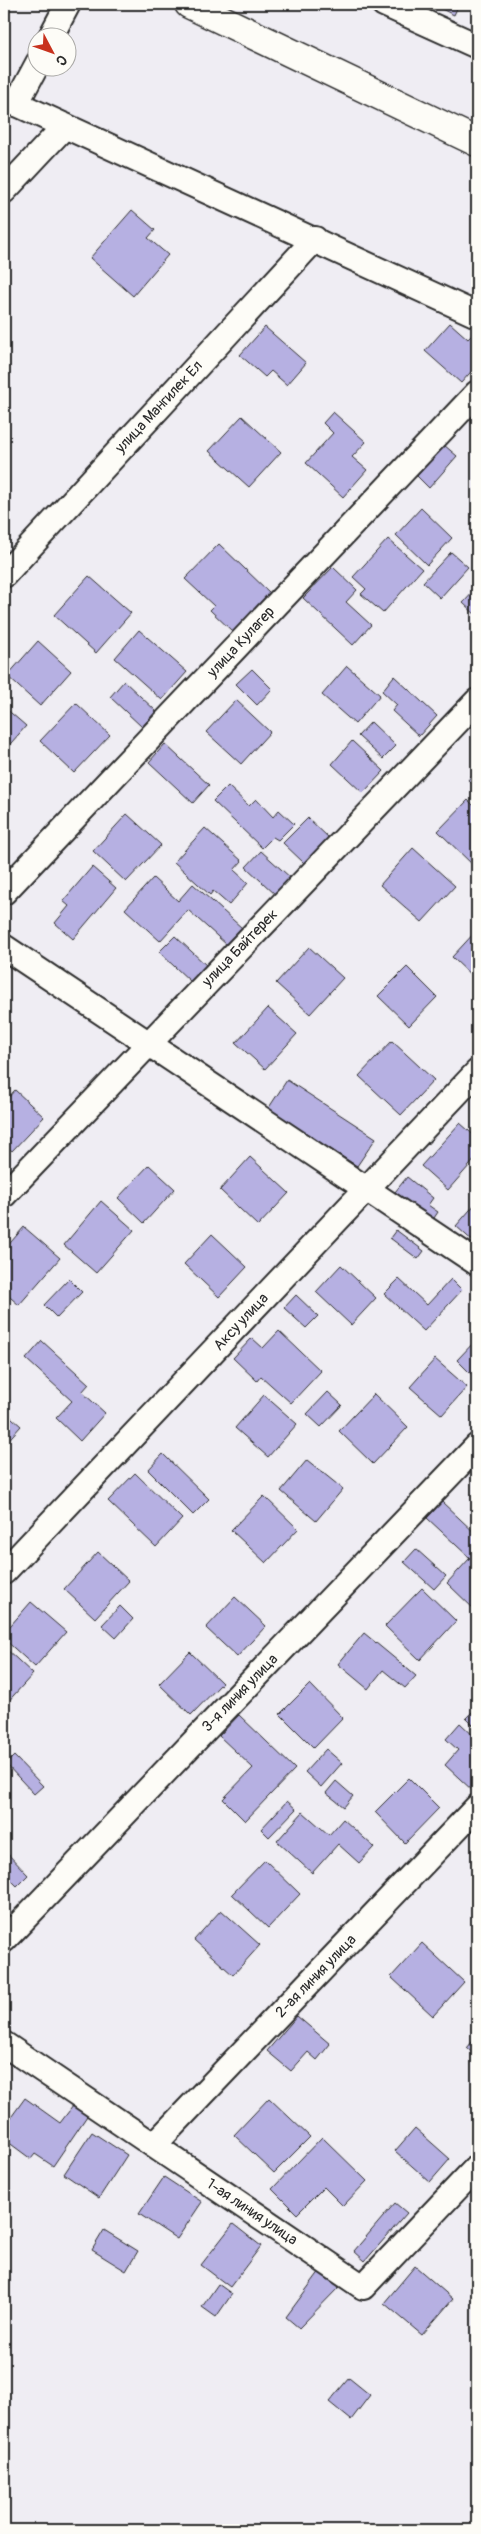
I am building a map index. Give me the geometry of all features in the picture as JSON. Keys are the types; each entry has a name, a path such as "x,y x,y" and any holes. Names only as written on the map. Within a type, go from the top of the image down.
{"main road":[{"path":"189,4 477,142"}],"street":[{"path":"55,28 68,4"},
{"path":"384,4 477,46"},
{"path":"28,77 10,101 315,239 477,315"},
{"path":"4,191 65,126"},
{"name":"улица Мангилек Ел","path":"4,575 315,239"},
{"name":"улица Кулагер","path":"4,892 477,393"},
{"name":"улица Байтерек","path":"4,1195 477,701"},
{"path":"4,947 477,1263"},
{"name":"Аксу улица","path":"4,1572 477,1072"},
{"name":"3-я линия улица","path":"4,1940 477,1446"},
{"name":"2-ая линия улица","path":"154,2145 477,1807"},
{"name":"1-ая линия улица","path":"4,2044 363,2287 477,2167"}],"building":[{"path":"431,4 459,4 454,15"},
{"path":"132,210 155,230 148,238 168,255 133,296 90,258"},
{"path":"450,323 468,339 477,330 477,365 461,383 425,351"},
{"path":"265,327 306,363 287,385 271,371 265,377 240,355"},
{"path":"333,412 366,442 352,457 367,470 343,497 306,463 333,433 323,423"},
{"path":"242,416 281,452 249,487 209,451"},
{"path":"444,445 457,456 429,488 417,476"},
{"path":"421,508 452,538 427,565 396,535"},
{"path":"388,539 422,569 383,613 361,594 366,589 353,577"},
{"path":"219,544 270,593 233,632 210,610 214,606 185,579"},
{"path":"451,552 468,567 440,598 423,582"},
{"path":"333,567 357,590 346,602 371,625 353,645 303,598"},
{"path":"89,576 131,613 96,653 54,615"},
{"path":"477,588 477,616 463,603"},
{"path":"139,630 187,672 162,700 115,658"},
{"path":"38,641 71,671 40,706 7,676"},
{"path":"347,666 380,695 355,724 322,695"},
{"path":"252,669 272,689 257,705 236,684"},
{"path":"394,676 437,716 419,736 392,711 397,705 382,691"},
{"path":"124,681 156,711 142,727 110,697"},
{"path":"236,700 270,732 241,764 206,732"},
{"path":"76,703 110,735 74,773 40,741"},
{"path":"4,707 26,726 4,751"},
{"path":"371,722 396,746 383,759 358,736"},
{"path":"352,741 384,771 363,793 332,764"},
{"path":"165,744 209,785 193,803 149,762"},
{"path":"477,769 477,788 468,780"},
{"path":"228,786 249,806 256,799 273,817 279,810 294,824 278,840 273,837 262,848 213,801"},
{"path":"468,800 477,809 477,869 438,831"},
{"path":"127,814 161,845 126,882 93,851"},
{"path":"308,818 329,838 304,863 283,843"},
{"path":"205,828 242,861 234,870 248,883 229,905 213,891 210,895 174,862"},
{"path":"413,848 455,886 422,922 380,885"},
{"path":"261,851 292,879 277,896 246,867"},
{"path":"92,867 116,888 73,939 55,923 69,906 63,901"},
{"path":"153,878 178,901 193,884 242,928 227,945 188,910 160,941 125,909"},
{"path":"477,930 477,981 452,957"},
{"path":"175,936 207,966 191,982 159,952"},
{"path":"309,947 343,978 310,1014 276,983"},
{"path":"407,967 437,997 409,1026 378,996"},
{"path":"268,1008 297,1034 265,1069 236,1043"},
{"path":"392,1041 434,1080 401,1115 359,1076"},
{"path":"287,1080 376,1138 357,1166 268,1109"},
{"path":"15,1090 44,1117 12,1151 4,1144 4,1102"},
{"path":"460,1123 477,1138 477,1157 448,1190 421,1166"},
{"path":"250,1157 289,1193 258,1226 220,1190"},
{"path":"149,1165 175,1189 144,1223 118,1198"},
{"path":"407,1177 433,1198 428,1205 438,1212 432,1221 395,1192"},
{"path":"101,1201 134,1230 96,1273 64,1245"},
{"path":"477,1202 477,1242 476,1244 456,1226"},
{"path":"24,1227 60,1258 19,1305 4,1292 4,1250"},
{"path":"396,1230 424,1251 418,1259 390,1238"},
{"path":"212,1234 247,1267 219,1297 184,1264"},
{"path":"341,1265 376,1298 351,1325 316,1292"},
{"path":"69,1279 82,1292 57,1318 44,1305"},
{"path":"399,1279 427,1305 451,1279 462,1290 424,1331 384,1294"},
{"path":"296,1295 318,1316 306,1328 284,1308"},
{"path":"279,1331 321,1371 291,1403 261,1376 257,1381 233,1358 252,1338 263,1348"},
{"path":"477,1339 477,1380 457,1360"},
{"path":"42,1341 89,1384 82,1392 105,1413 80,1441 56,1418 72,1401 26,1359"},
{"path":"435,1359 467,1387 442,1415 410,1387"},
{"path":"328,1392 342,1405 321,1427 307,1414"},
{"path":"374,1394 408,1427 373,1464 339,1431"},
{"path":"264,1395 297,1424 268,1457 235,1428"},
{"path":"4,1411 21,1426 4,1445"},
{"path":"163,1454 209,1499 193,1515 148,1470"},
{"path":"307,1460 343,1489 316,1521 281,1491"},
{"path":"135,1473 182,1519 156,1547 108,1501"},
{"path":"264,1496 298,1529 266,1563 231,1530"},
{"path":"442,1502 477,1535 477,1612 447,1583 470,1558 427,1518"},
{"path":"416,1549 446,1576 434,1589 404,1562"},
{"path":"98,1552 129,1581 95,1618 64,1589"},
{"path":"422,1588 456,1621 420,1660 385,1626"},
{"path":"235,1597 266,1626 237,1657 206,1628"},
{"path":"31,1602 66,1632 35,1667 4,1639 4,1633"},
{"path":"120,1606 133,1619 116,1638 102,1625"},
{"path":"364,1633 416,1676 405,1688 383,1670 368,1689 338,1664"},
{"path":"4,1647 33,1674 4,1706"},
{"path":"190,1652 222,1683 191,1715 159,1684"},
{"path":"310,1684 343,1718 314,1748 280,1714"},
{"path":"477,1707 477,1729 466,1718"},
{"path":"239,1715 295,1769 245,1821 223,1799 253,1768 219,1736"},
{"path":"460,1723 477,1739 477,1786 473,1791 445,1765 458,1750 446,1739"},
{"path":"326,1749 342,1763 321,1787 305,1772"},
{"path":"14,1756 43,1786 34,1794 6,1764"},
{"path":"409,1778 439,1808 405,1843 375,1812"},
{"path":"336,1781 353,1796 344,1807 326,1793"},
{"path":"287,1801 296,1809 269,1837 261,1829"},
{"path":"303,1812 329,1835 343,1819 374,1847 359,1863 338,1844 312,1873 277,1841"},
{"path":"4,1850 28,1875 17,1886 4,1873"},
{"path":"265,1860 300,1894 268,1928 232,1894"},
{"path":"221,1910 260,1945 233,1975 194,1940"},
{"path":"422,1943 464,1982 433,2016 391,1977"},
{"path":"297,2016 330,2044 317,2060 308,2052 291,2071 267,2051"},
{"path":"477,2036 477,2057 467,2048"},
{"path":"25,2098 60,2123 73,2106 87,2116 53,2166 35,2154 31,2159 4,2139 4,2127"},
{"path":"269,2098 310,2137 274,2173 234,2135"},
{"path":"415,2128 450,2159 430,2182 395,2151"},
{"path":"92,2132 127,2155 99,2198 64,2174"},
{"path":"322,2137 367,2181 343,2206 324,2187 297,2214 272,2189"},
{"path":"164,2177 202,2202 177,2239 139,2214"},
{"path":"395,2203 407,2213 365,2261 354,2251"},
{"path":"233,2224 261,2246 230,2287 201,2265"},
{"path":"104,2230 138,2251 126,2271 92,2250"},
{"path":"415,2266 453,2299 422,2335 384,2303"},
{"path":"320,2271 341,2285 299,2328 286,2317"},
{"path":"218,2284 232,2294 216,2317 202,2307"},
{"path":"349,2378 370,2395 351,2420 329,2402"}]}
